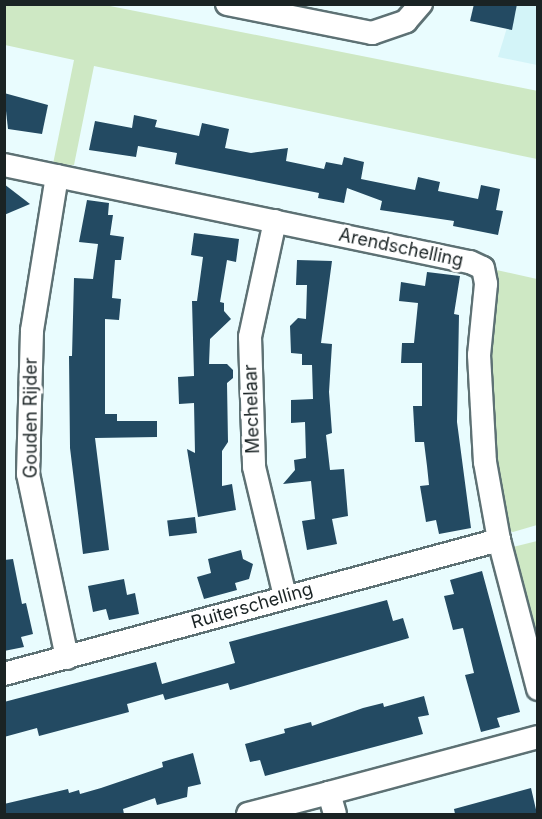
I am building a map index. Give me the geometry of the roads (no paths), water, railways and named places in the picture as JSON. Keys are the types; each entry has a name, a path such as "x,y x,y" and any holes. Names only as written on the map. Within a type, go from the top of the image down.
{"street":[{"path":"226,4 372,33 406,21 422,4"},
{"name":"Arendschelling","path":"4,165 470,262 483,268 486,284 479,355 480,405 485,462 500,540 537,689"},
{"name":"Gouden Rijder","path":"57,176 32,331 28,474 67,658"},
{"name":"Mechelaar","path":"275,221 250,337 254,467 285,596"},
{"name":"Ruiterschelling","path":"4,674 285,596 500,540"},
{"path":"248,814 537,737"},
{"path":"329,793 335,814"}]}
